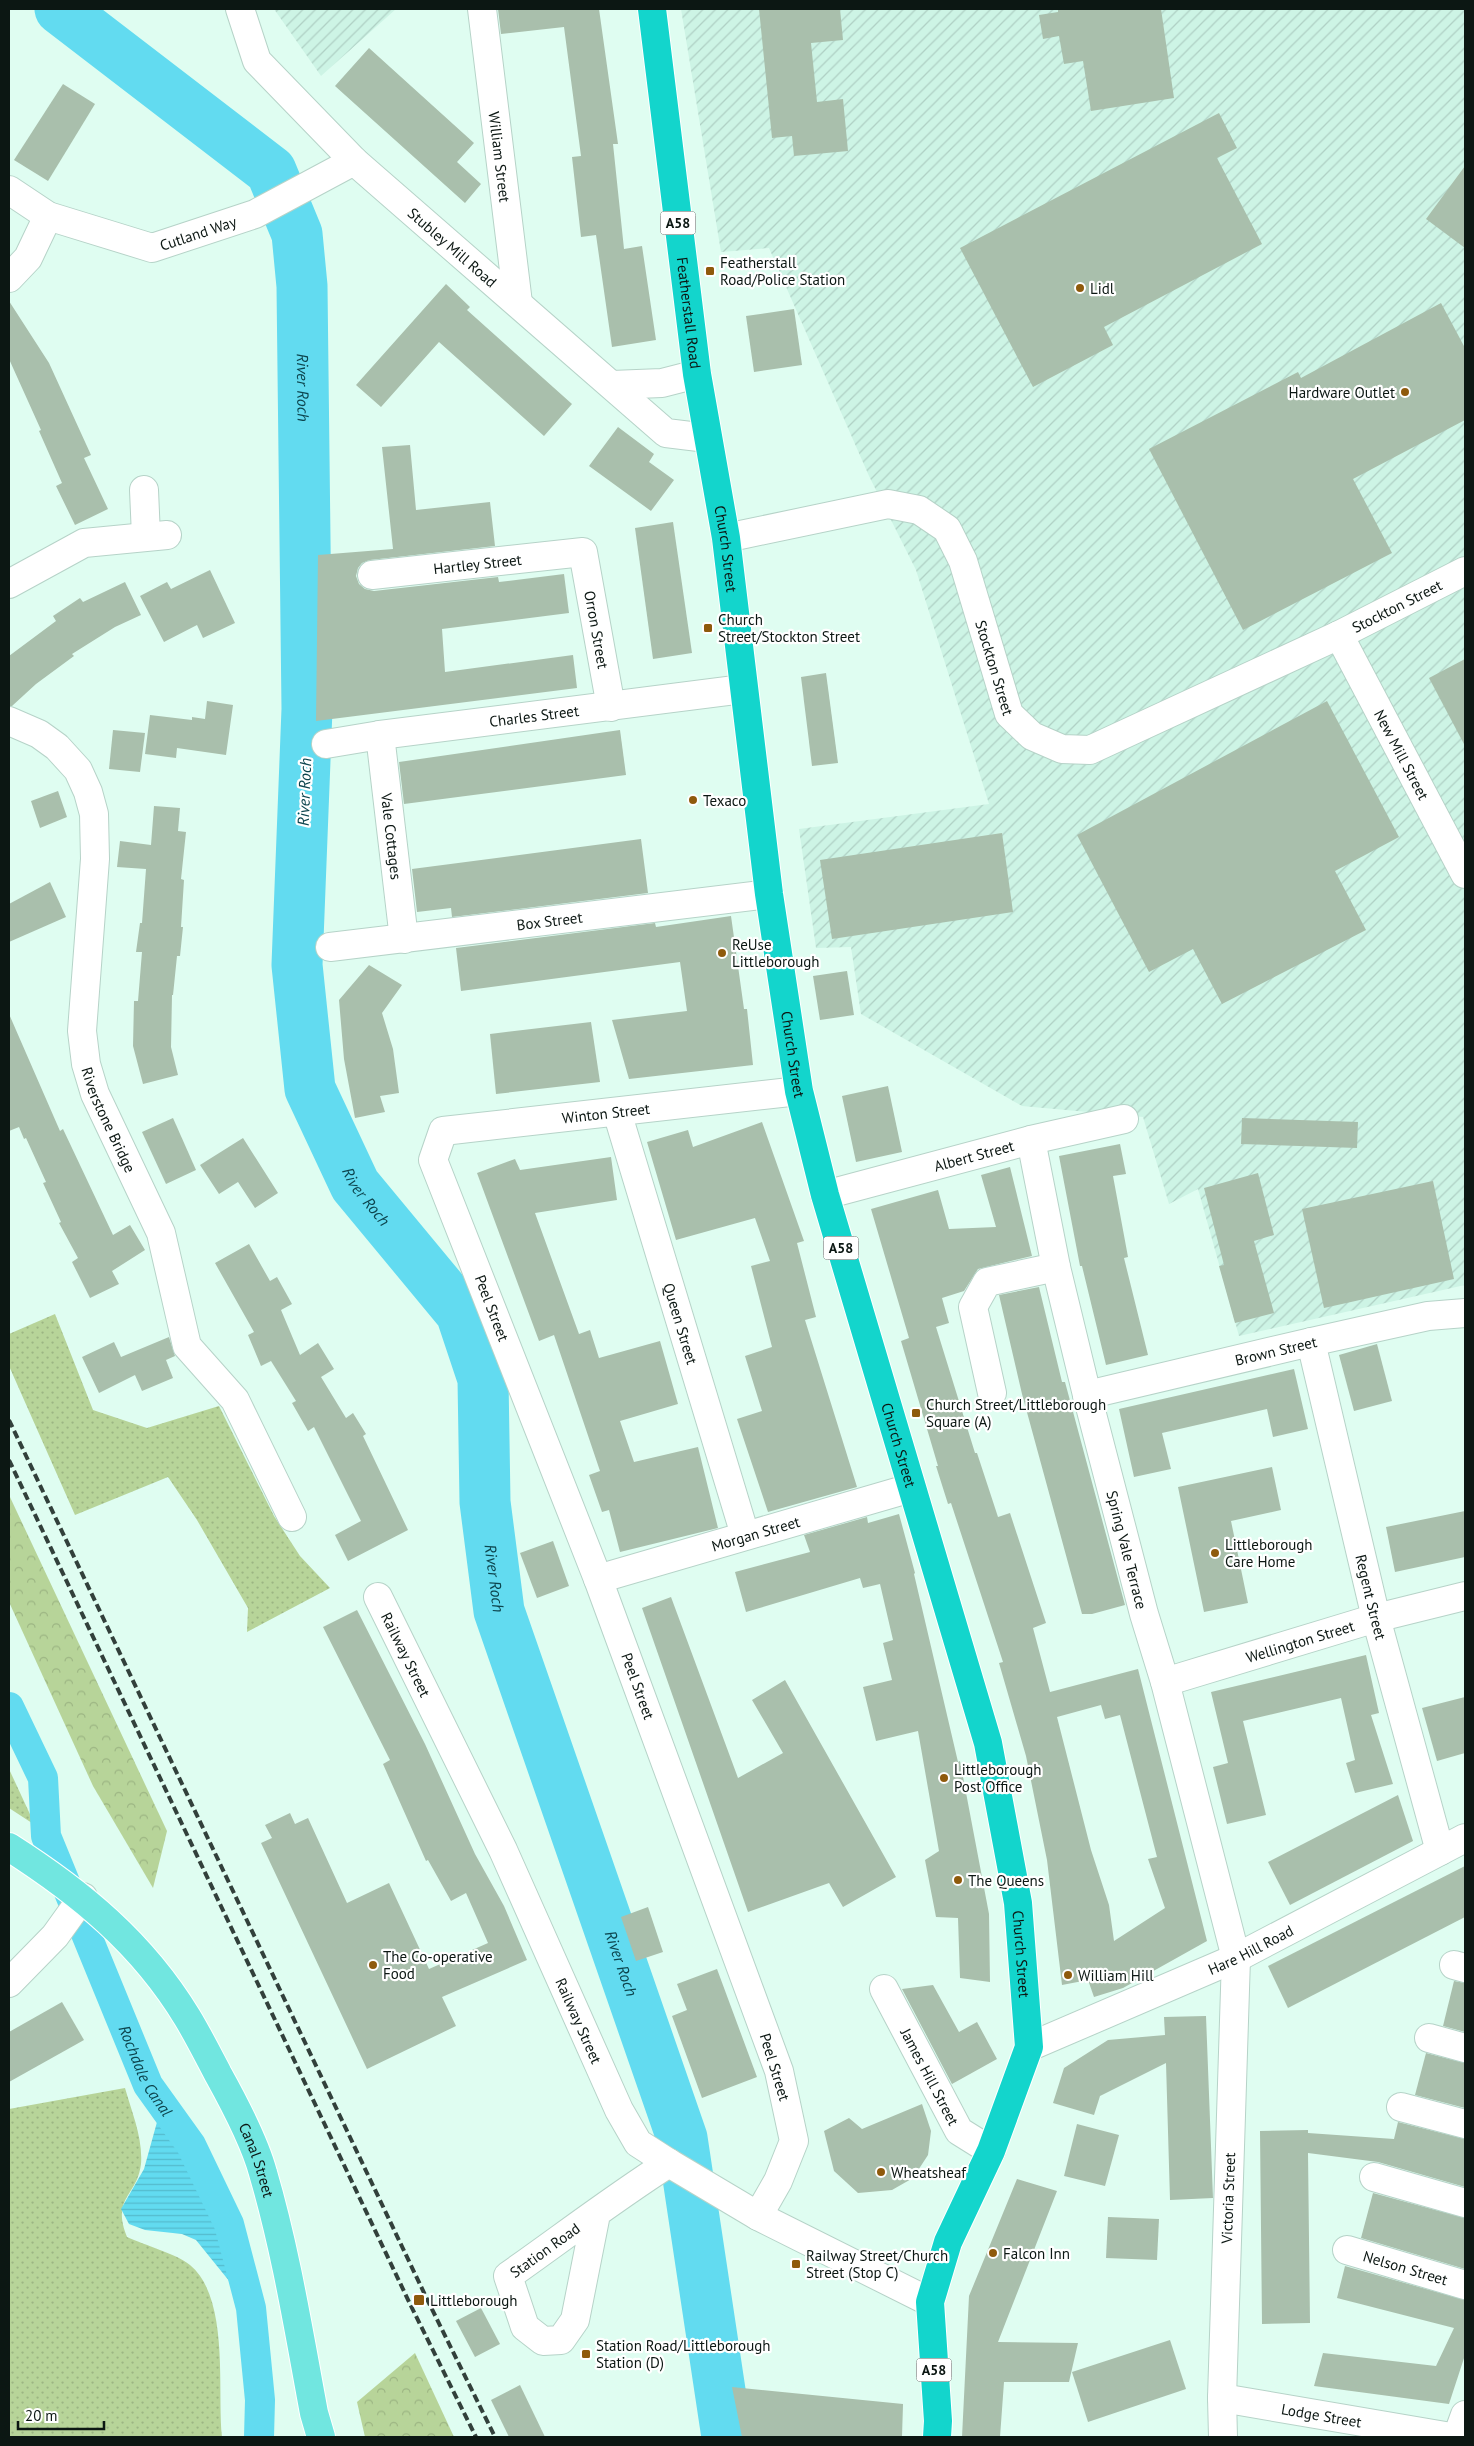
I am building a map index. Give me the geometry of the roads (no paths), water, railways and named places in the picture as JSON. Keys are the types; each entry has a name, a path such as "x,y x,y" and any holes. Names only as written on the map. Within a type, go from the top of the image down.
{"highway":[{"name":"Featherstall Road","path":"652,9 697,374 707,438"},
{"name":"Church Street","path":"707,438 726,538 769,894 799,1091 825,1195 988,1743 1018,1903 1030,2047 991,2151 948,2242 930,2302 938,2421 937,2437"}],"main road":[{"name":"Canal Street","path":"10,1848 83,1897 108,1919 146,1960 187,2017 229,2095 263,2171 282,2248 314,2413 321,2437"}],"street":[{"name":"Stubley Mill Road","path":"240,9 258,61 354,161 666,433 707,438"},
{"name":"William Street","path":"482,9 518,303"},
{"name":"Cutland Way","path":"9,190 48,216 152,248 255,214 354,161"},
{"path":"9,278 28,258 48,216"},
{"path":"612,385 662,383 697,374"},
{"path":"9,584 84,543 157,535 144,490"},
{"name":"Stockton Street","path":"726,538 888,504 919,510 947,529 963,561 1009,714 1032,736 1062,749 1090,750 1339,635 1465,571"},
{"name":"Hartley Street","path":"372,575 583,552"},
{"name":"Orron Street","path":"583,552 611,707"},
{"name":"New Mill Street","path":"1339,635 1465,874"},
{"name":"Charles Street","path":"326,744 380,735 743,689"},
{"name":"Riverstone Bridge","path":"9,721 39,734 57,747 78,770 88,792 94,814 95,859 82,1031 86,1064 95,1094 161,1233 187,1346 235,1400 292,1517"},
{"name":"Vale Cottages","path":"380,735 404,939"},
{"name":"Box Street","path":"330,947 769,894"},
{"name":"Winton Street","path":"433,1160 443,1131 799,1091"},
{"name":"Queen Street","path":"616,1112 745,1536"},
{"name":"Albert Street","path":"825,1195 1031,1140 1124,1119"},
{"name":"Spring Vale Terrace","path":"1031,1140 1056,1267 1086,1395 1144,1614 1165,1682 1236,1958"},
{"name":"Peel Street","path":"433,1160 598,1579 779,2072 794,2141 778,2181 748,2209"},
{"path":"992,1393 973,1307 986,1282 1056,1267"},
{"name":"Brown Street","path":"1086,1395 1428,1316 1465,1313"},
{"name":"Regent Street","path":"1311,1342 1376,1618 1440,1852"},
{"name":"Morgan Street","path":"598,1579 911,1488"},
{"name":"Wellington Street","path":"1165,1682 1376,1618 1465,1596"},
{"name":"Railway Street","path":"378,1597 503,1850 619,2110 638,2143 748,2209 930,2302"},
{"name":"Hare Hill Road","path":"1030,2047 1236,1958 1465,1838"},
{"path":"9,1983 55,1936 83,1897"},
{"name":"Victoria Street","path":"1223,2437 1222,2398 1236,1958"},
{"name":"James Hill Street","path":"884,1990 959,2131 991,2151"},
{"path":"1429,2038 1465,2048"},
{"path":"1401,2107 1465,2124"},
{"name":"Station Road","path":"596,2214 627,2190 669,2163"},
{"path":"1374,2177 1465,2203"},
{"name":"Nelson Street","path":"1347,2250 1465,2285"},
{"name":"Lodge Street","path":"1222,2398 1452,2437"},
{"path":"1457,2437 1465,2415"}],"water":[{"path":"162,2104 191,2145 229,2224 251,2308 196,2240 182,2234 145,2230 129,2224 121,2209 144,2169"}],"waterway":[{"name":"River Roch","path":"60,9 271,171 297,234 302,286 307,709 297,965 310,1089 355,1185 461,1313 483,1379 485,1502 499,1611 682,2138 727,2437"},
{"name":"Rochdale Canal","path":"9,1707 43,1778 46,1836 148,2085 191,2145 229,2224 251,2308 260,2400 259,2437"}],"railway":[{"path":"9,1420 426,2297 495,2437"},
{"path":"9,1460 411,2306 476,2437"}],"place":[{"name":"Featherstall Road/Police Station","path":"710,271"},
{"name":"Lidl","path":"1080,288"},
{"name":"Hardware Outlet","path":"1405,392"},
{"name":"Church Street/Stockton Street","path":"708,628"},
{"name":"Texaco","path":"693,800"},
{"name":"ReUse Littleborough","path":"722,953"},
{"name":"Church Street/Littleborough Square (A)","path":"916,1413"},
{"name":"Littleborough Care Home","path":"1215,1553"},
{"name":"Littleborough Post Office","path":"944,1778"},
{"name":"The Queens","path":"958,1880"},
{"name":"The Co-operative Food","path":"373,1965"},
{"name":"William Hill","path":"1068,1975"},
{"name":"Wheatsheaf","path":"881,2172"},
{"name":"Falcon Inn","path":"993,2253"},
{"name":"Railway Street/Church Street (Stop C)","path":"796,2264"},
{"name":"Littleborough","path":"419,2300"},
{"name":"Station Road/Littleborough Station (D)","path":"586,2354"}]}
